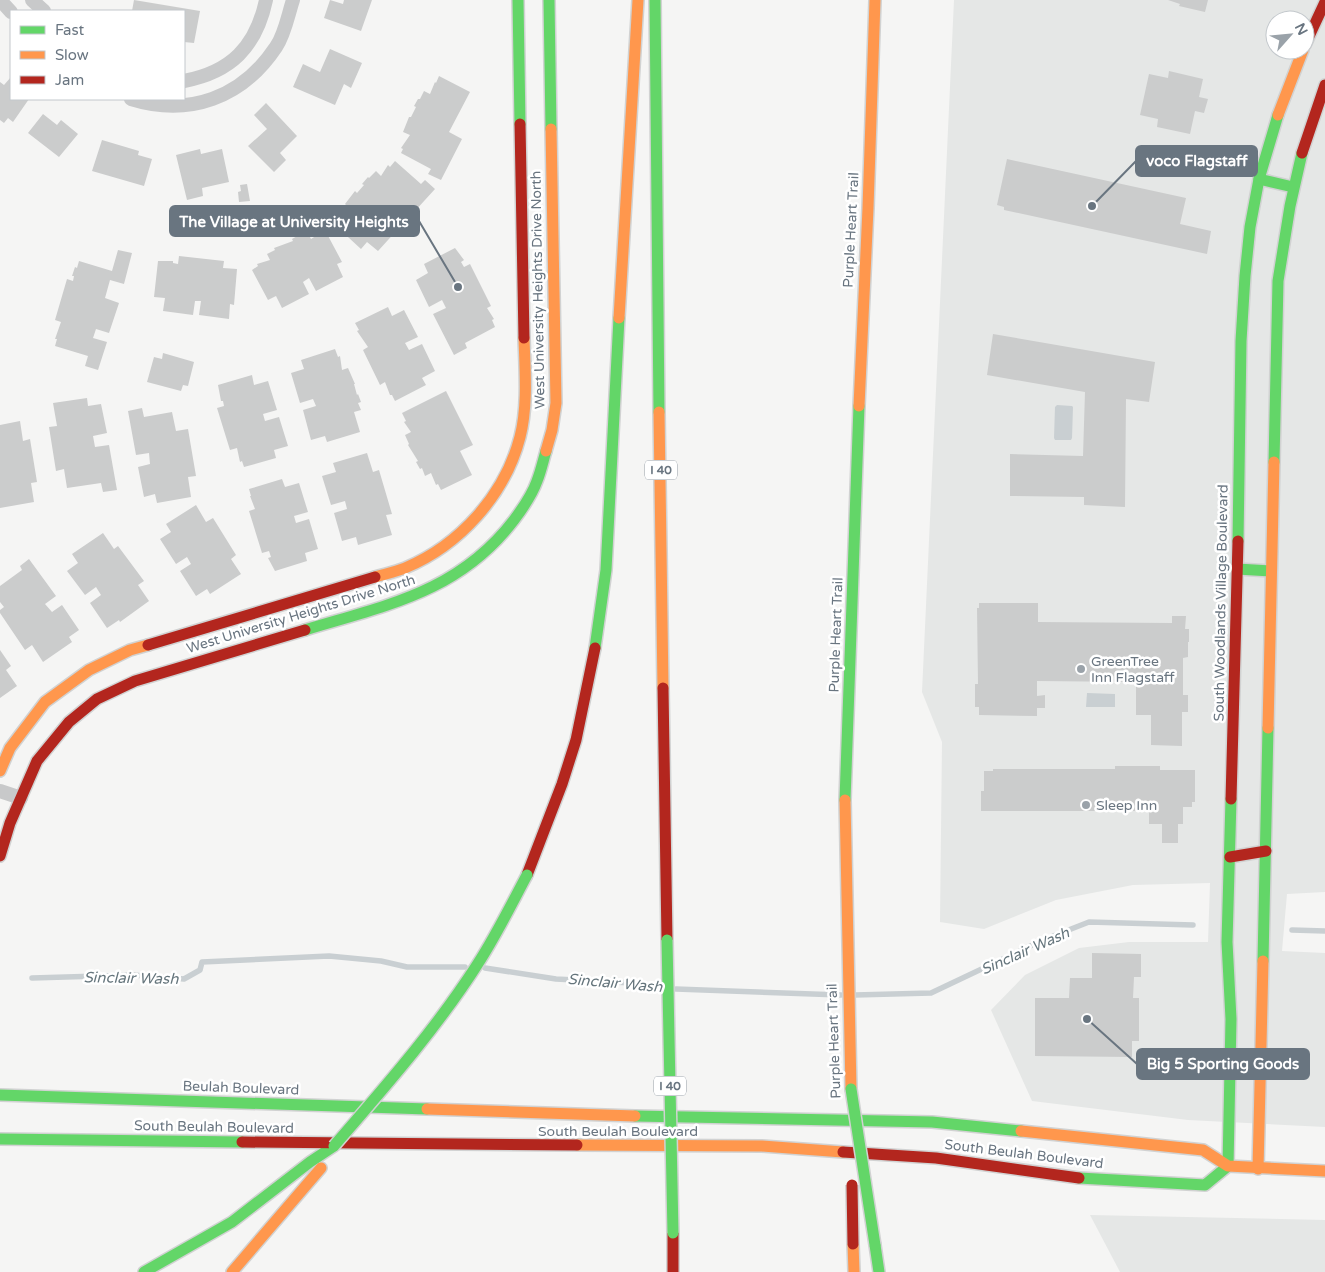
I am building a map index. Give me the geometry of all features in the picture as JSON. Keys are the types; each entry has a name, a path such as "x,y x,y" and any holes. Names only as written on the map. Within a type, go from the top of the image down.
{"main road":[{"name":"West University Heights Drive North","path":"0,771 10,748 45,702 89,670 130,650 404,568 424,559 444,546 482,512 504,477 520,437 525,396 518,0"},
{"name":"West University Heights Drive North","path":"0,856 5,821 21,798 37,761 69,722 97,699 135,681 377,608 431,589 456,575 475,561 500,538 524,506 537,482 545,458 556,403 549,0"},
{"path":"235,1269 322,1166 334,1146 410,1056 469,977 492,941 527,875 562,784 576,740 598,634 606,570 612,436 638,0"},
{"name":"I 40","path":"655,0 657,274 673,1272"},
{"name":"Purple Heart Trail","path":"854,1272 845,814 860,333 868,208 875,0"},
{"path":"1315,24 1325,2"},
{"name":"South Woodlands Village Boulevard","path":"1228,1166 1231,1019 1227,942 1241,341 1245,276 1250,227 1259,178 1282,102 1299,60"},
{"path":"1258,1168 1278,281 1293,187 1316,106 1325,85"},
{"path":"1259,178 1293,187"},
{"path":"1237,569 1271,572"},
{"path":"1230,857 1266,851"},
{"path":"851,1089 878,1272"},
{"name":"Beulah Boulevard","path":"0,1095 481,1111"},
{"name":"South Beulah Boulevard","path":"481,1111 622,1116 932,1122 1204,1150 1228,1166 1325,1171"},
{"name":"South Beulah Boulevard","path":"0,1139 446,1145 762,1146 936,1158 1089,1179 1205,1185 1228,1166"},
{"path":"144,1272 244,1214 317,1156 334,1146"}],"street":[{"path":"0,0 10,11"},
{"path":"32,0 43,10"},
{"path":"185,80 202,77 221,69 236,58 246,47 253,35 266,0"},
{"path":"135,100 149,104 186,106 204,102 229,91 250,76 277,46 293,0"},
{"path":"0,790 21,798"}],"shaded area":[{"path":"954,0 1325,0 1325,892 1287,894 1282,951 1325,953 1325,1127 1188,1120 1032,1101 991,1010 1025,975 1079,948 1129,942 1208,942 1210,883 1133,885 1056,900 984,929 940,922 942,742 922,692"},
{"path":"1057,405 1073,407 1071,440 1055,440 1054,438 1055,407"},
{"path":"1087,693 1115,694 1115,707 1086,707"},
{"path":"1090,1215 1325,1220 1325,1272 1120,1272"}],"building":[{"path":"134,0 200,11 194,43 185,42 185,10 132,10"},
{"path":"330,0 343,4 344,0 372,0 361,31 324,18"},
{"path":"1168,0 1208,0 1205,12 1179,6 1180,4"},
{"path":"330,49 362,63 351,88 344,84 335,105 293,87 303,64 320,72"},
{"path":"1169,71 1203,79 1199,97 1208,99 1204,113 1195,111 1190,134 1157,127 1158,119 1140,115 1149,74 1168,78"},
{"path":"439,76 470,92 449,132 462,139 441,180 428,174 431,169 401,153 403,149 401,148 410,135 403,132 409,117 411,117 416,107 414,106 424,91 430,94"},
{"path":"10,78 10,100 28,100 13,122 8,118 4,123 0,120 0,82 4,85"},
{"path":"266,103 297,136 280,153 286,160 274,172 248,146 267,129 254,115"},
{"path":"43,114 57,125 61,120 78,134 59,157 28,133"},
{"path":"102,140 139,151 138,155 152,159 144,186 92,171"},
{"path":"200,149 201,154 222,149 229,182 202,188 203,196 187,200 176,155"},
{"path":"1007,159 1186,198 1180,224 1211,231 1207,254 1004,210 1004,207 997,205"},
{"path":"395,161 421,184 425,180 435,189 404,223 393,213 388,219 398,229 378,251 367,242 361,249 336,226 341,221 339,218 350,209 345,204 355,191 357,193 364,185 362,184 368,177 376,171 381,176 388,165 390,167"},
{"path":"247,184 250,201 239,202 238,192 241,191 240,185"},
{"path":"322,232 323,234 326,232 342,262 337,264 343,277 316,291 309,278 303,282 309,294 282,308 276,296 268,300 252,270 258,266 257,264 270,260 267,254 275,250 274,248 293,241 292,239 299,235 300,237 308,233 311,239"},
{"path":"455,248 464,260 461,262 464,267 470,264 491,306 487,308 494,319 492,320 495,327 465,343 467,348 454,355 433,314 446,308 442,300 429,307 416,280 428,273 424,264"},
{"path":"118,250 132,253 124,284 110,280 105,298 119,303 109,333 96,329 93,338 107,342 98,370 85,366 88,356 55,346 57,339 55,339 61,322 55,320 67,279 73,281 74,276 72,276 79,261 112,271"},
{"path":"179,256 224,261 223,268 237,269 234,305 230,304 229,319 199,315 201,301 195,301 193,315 163,311 165,298 154,297 158,261 173,261 173,263 178,264"},
{"path":"388,307 392,316 404,310 418,337 405,343 409,350 422,344 435,371 422,378 426,385 395,401 392,395 390,395 385,382 380,385 363,350 368,347 357,331 359,330 355,323"},
{"path":"993,334 1155,362 1149,402 1126,399 1125,507 1084,505 1084,497 1010,496 1010,454 1083,456 1085,392 987,375"},
{"path":"335,349 338,357 340,356 342,370 348,368 361,402 358,403 361,410 354,412 360,432 327,442 325,436 311,440 303,410 316,406 313,399 300,403 291,373 304,369 301,360"},
{"path":"163,353 194,362 188,386 183,385 181,391 147,382 154,357 162,359"},
{"path":"252,375 254,385 268,381 277,410 263,414 265,421 279,417 288,446 274,450 276,458 244,467 242,461 240,462 237,448 230,450 217,408 224,406 223,401 221,401 218,385"},
{"path":"446,391 473,445 460,451 472,475 441,490 438,484 436,485 431,473 425,476 422,468 420,469 416,462 418,461 408,445 405,435 411,432 404,422 406,421 402,413"},
{"path":"87,398 88,406 101,404 107,433 93,436 95,447 109,445 117,490 103,492 101,483 67,488 64,469 56,471 49,427 57,426 53,403"},
{"path":"142,408 144,417 172,412 176,431 188,429 196,476 188,477 191,497 157,503 155,494 144,497 138,467 150,464 149,453 136,455 128,411"},
{"path":"20,421 23,441 30,439 37,482 31,483 34,502 0,508 0,425"},
{"path":"367,453 373,472 379,470 392,514 386,515 392,535 358,545 356,537 342,541 334,513 347,509 345,501 331,505 322,476 336,472 333,463"},
{"path":"282,479 285,487 299,483 308,512 294,516 296,523 309,519 318,549 305,553 307,561 275,571 268,558 271,557 269,551 262,553 249,511 255,509 249,489"},
{"path":"196,505 206,522 213,518 236,555 231,559 241,574 210,594 207,589 196,596 180,571 191,564 187,557 176,564 160,539 171,532 166,524"},
{"path":"103,533 114,549 118,546 144,581 138,585 149,601 120,622 119,620 107,628 90,603 101,595 96,587 85,595 67,571 78,563 72,554"},
{"path":"29,559 56,596 45,604 52,612 62,605 79,630 69,637 72,642 43,662 32,645 25,650 0,613 0,610 4,607 0,602 0,586 22,570 20,566"},
{"name":"GreenTree Inn Flagstaff","path":"979,603 1038,603 1038,622 1172,623 1172,616 1186,616 1185,629 1189,629 1189,642 1188,657 1183,658 1183,695 1188,695 1188,712 1182,712 1182,746 1151,745 1151,715 1136,715 1136,682 1037,681 1037,696 1045,695 1045,708 1037,708 1037,716 979,715 979,707 975,707 975,684 978,684 977,608 979,608"},
{"path":"0,650 11,666 6,670 17,686 0,698"},
{"name":"Sleep Inn","path":"1115,766 1160,766 1160,770 1195,770 1195,802 1192,802 1192,807 1183,807 1183,824 1178,824 1178,843 1162,843 1162,824 1149,824 1149,811 981,811 984,771 993,771 993,769 1115,769"},
{"path":"1092,953 1141,954 1141,977 1134,977 1133,998 1139,998 1139,1041 1132,1041 1132,1057 1035,1056 1035,998 1069,998 1070,978 1092,978"}],"waterway":[{"name":"Sinclair Wash","path":"855,995 931,993 1043,940 1089,922 1193,925"},
{"name":"Sinclair Wash","path":"1292,930 1325,931"},
{"name":"Sinclair Wash","path":"32,978 133,975 184,979 200,970 202,962 329,956 381,961 407,967 465,967"},
{"name":"Sinclair Wash","path":"485,968 556,979 632,983 662,987"},
{"name":"Sinclair Wash","path":"676,989 841,995"}],"traffic: fast":[{"path":"518,0 520,124"},
{"path":"549,0 551,129"},
{"path":"655,0 659,412"},
{"path":"1238,541 1241,341 1245,276 1250,227 1259,179 1278,115"},
{"path":"1274,462 1278,281 1290,206 1302,153"},
{"path":"1259,179 1293,187"},
{"path":"595,648 606,570 619,318"},
{"path":"845,800 859,406"},
{"path":"305,630 420,593 470,564 493,544 524,506 540,474 546,451"},
{"path":"1237,569 1271,571"},
{"path":"1263,961 1268,728"},
{"path":"1228,1166 1231,1019 1227,942 1231,799"},
{"path":"334,1146 409,1058 461,989 491,943 527,875"},
{"path":"667,940 673,1233"},
{"path":"851,1089 875,1245"},
{"path":"0,1095 427,1109"},
{"path":"635,1116 932,1122 1021,1131"},
{"path":"0,1139 242,1142"},
{"path":"144,1272 232,1222 310,1162 334,1146"},
{"path":"1079,1178 1205,1185 1228,1166"},
{"path":"875,1245 879,1272"}],"traffic: slow":[{"path":"619,318 638,0"},
{"path":"859,406 875,0"},
{"path":"1278,115 1299,60"},
{"path":"546,451 552,430 556,403 551,129"},
{"path":"375,577 405,568 444,546 462,532 492,498 513,458 523,425 525,388 524,338"},
{"path":"659,412 663,688"},
{"path":"1268,728 1274,462"},
{"path":"0,771 10,748 45,702 89,670 130,650 148,645"},
{"path":"845,800 851,1089"},
{"path":"1258,1169 1263,961"},
{"path":"427,1109 635,1116"},
{"path":"1021,1131 1203,1150 1228,1166 1325,1171"},
{"path":"577,1145 762,1146 843,1152"},
{"path":"232,1272 321,1168"},
{"path":"853,1244 854,1272"}],"traffic: jam":[{"path":"1315,24 1325,2"},
{"path":"1302,153 1325,85"},
{"path":"520,124 524,338"},
{"path":"1231,799 1238,541"},
{"path":"148,645 375,577"},
{"path":"0,856 10,823 37,761 69,722 97,699 135,681 305,630"},
{"path":"527,875 562,784 576,740 595,648"},
{"path":"663,688 667,940"},
{"path":"1230,857 1266,851"},
{"path":"242,1142 577,1145"},
{"path":"843,1152 936,1158 1079,1178"},
{"path":"852,1185 853,1244"},
{"path":"673,1233 673,1272"}],"place":[{"name":"voco Flagstaff","path":"1092,206"},
{"name":"The Village at University Heights","path":"458,287"},
{"name":"GreenTree Inn Flagstaff","path":"1081,669"},
{"name":"Sleep Inn","path":"1086,805"},
{"name":"Big 5 Sporting Goods","path":"1087,1019"}]}
